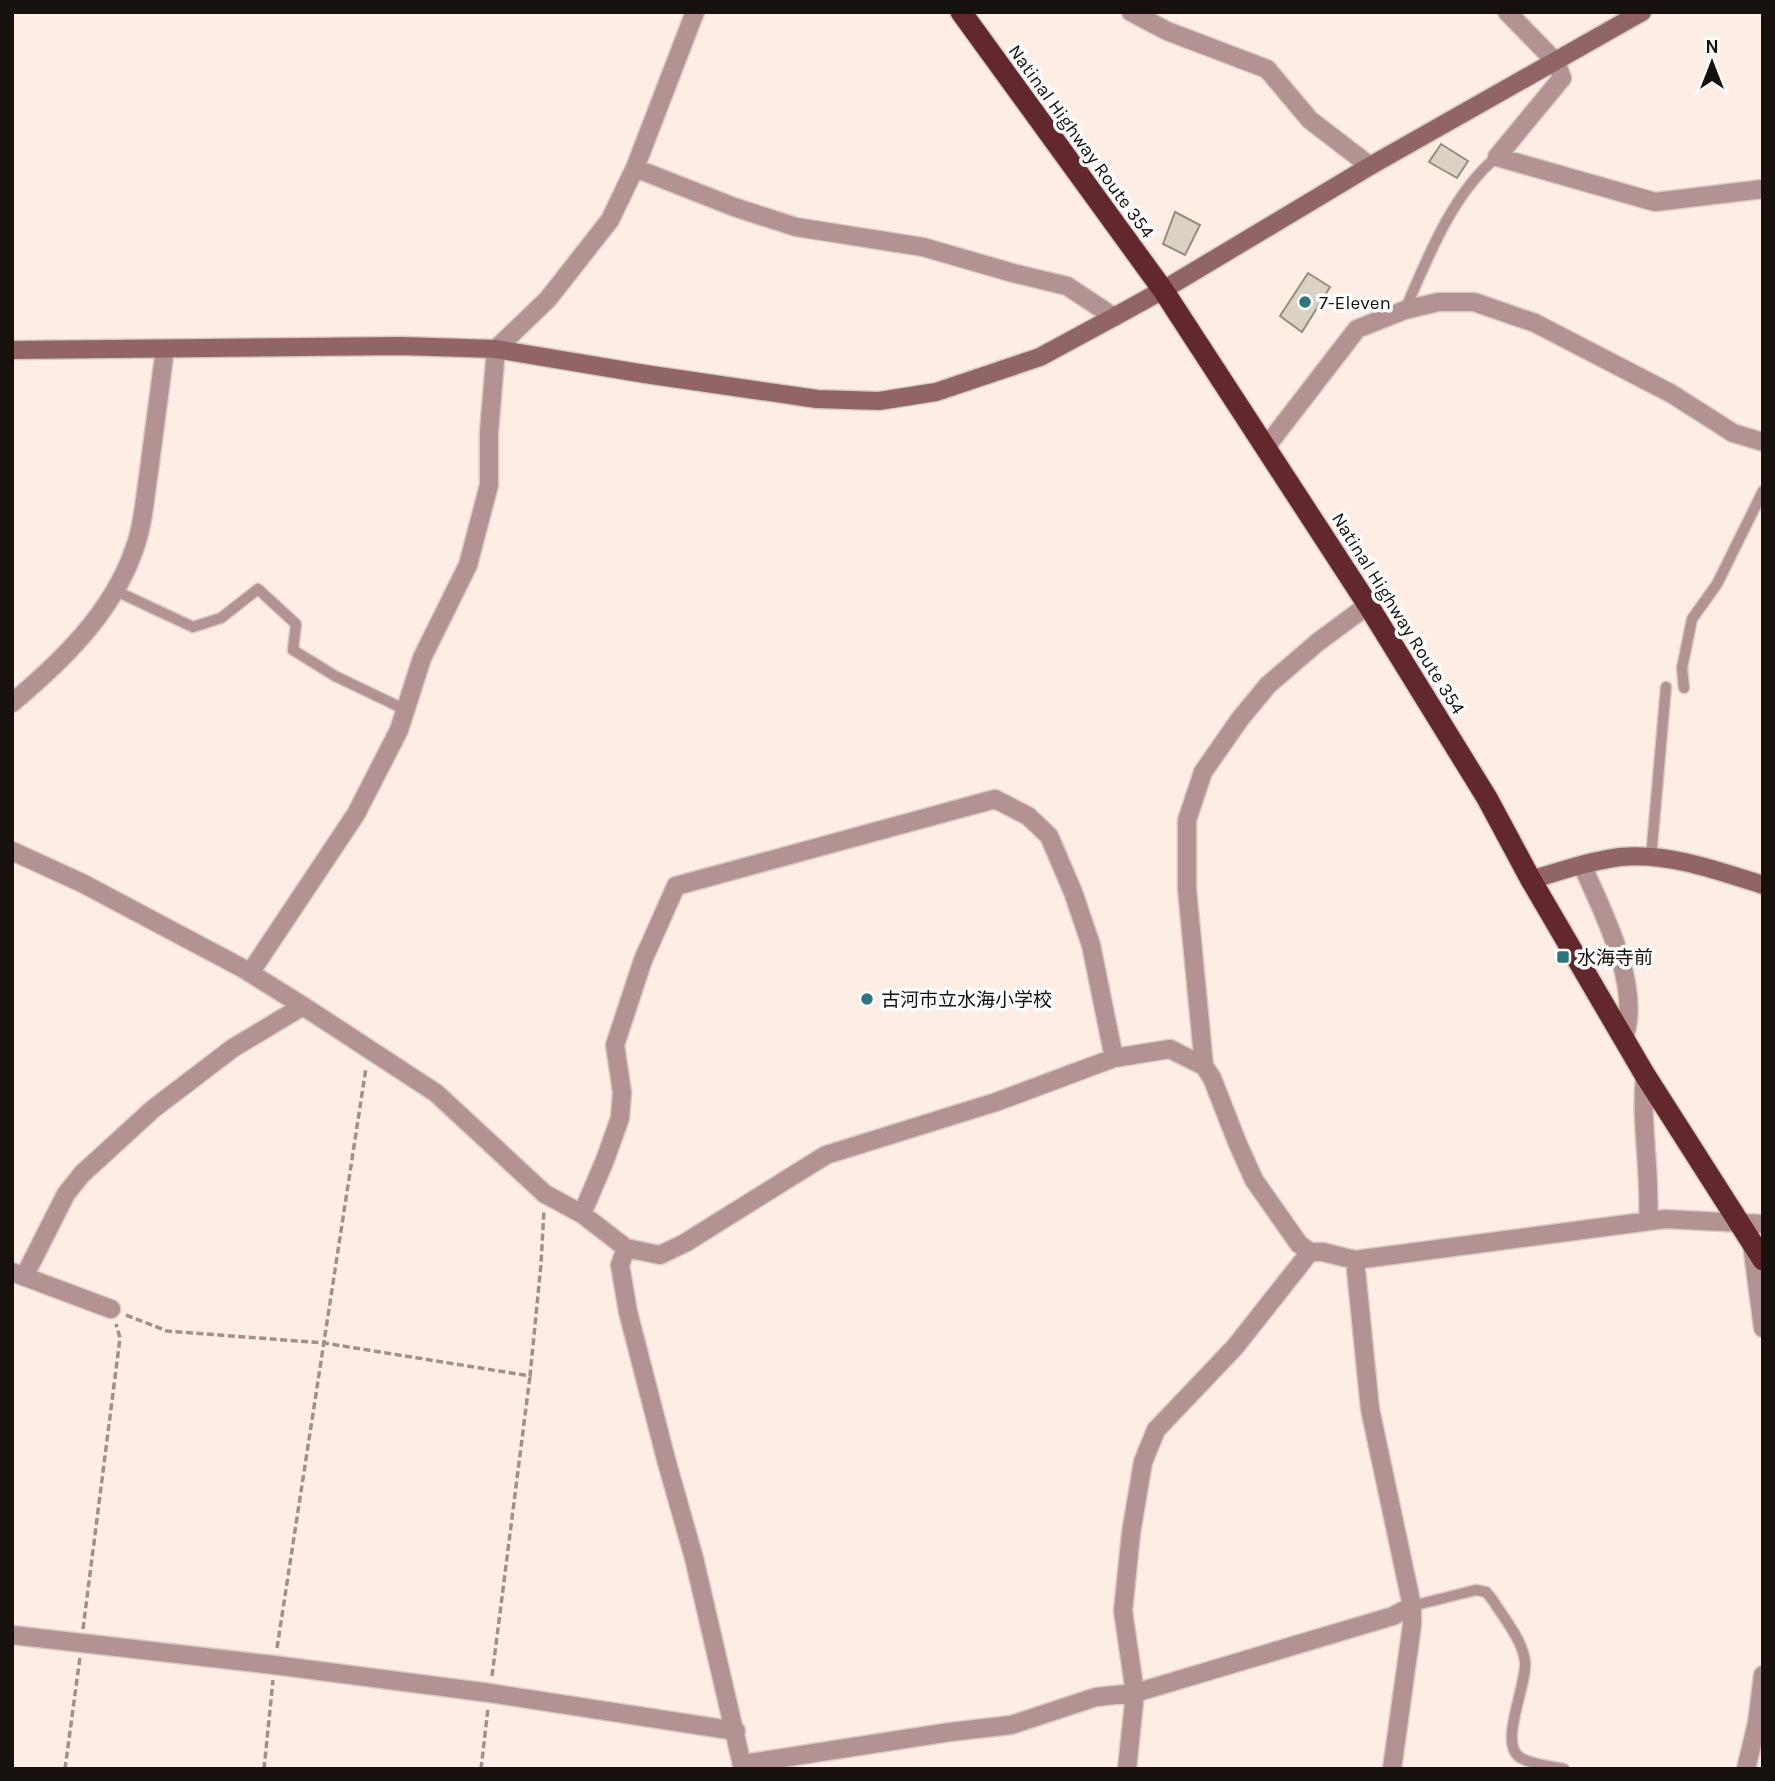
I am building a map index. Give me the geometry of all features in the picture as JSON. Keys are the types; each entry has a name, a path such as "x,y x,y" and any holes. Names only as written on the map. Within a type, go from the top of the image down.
{"highway":[{"name":"Natinal Highway Route 354","path":"961,12 1163,290 1368,605 1487,798 1531,880 1645,1075 1758,1252"}],"street":[{"path":"250,973 356,814 399,730 422,658 468,565 489,485 489,432 496,349 548,299 610,220 635,168 695,12"},
{"path":"1131,12 1167,31 1268,69 1310,120 1370,166"},
{"path":"1507,12 1556,62 1562,78 1497,158 1655,202 1763,189"},
{"path":"12,350 401,346 496,349 817,399 878,401 936,392 1040,357 1163,290 1370,166 1642,12"},
{"path":"635,168 734,207 796,227 923,247 1067,286 1114,317"},
{"path":"1266,447 1357,329 1405,310 1438,302 1474,302 1498,308 1535,323 1628,369 1733,433 1763,442"},
{"path":"12,703 37,682 95,623 116,591 135,549 145,501 165,349"},
{"path":"1204,1066 1187,889 1187,820 1203,772 1268,685 1318,642 1368,605"},
{"path":"582,1214 620,1118 622,1092 615,1045 643,960 676,886 995,799 1028,816 1049,836 1073,892 1091,945 1114,1058"},
{"path":"12,851 82,883 250,973 303,1006 436,1093 545,1194 582,1214 626,1248 660,1255 685,1243 826,1155 996,1102 1114,1058 1170,1049 1204,1066 1213,1079 1254,1180 1290,1234 1310,1252 1323,1252 1355,1260 1665,1219 1763,1224"},
{"path":"1531,880 1622,857 1686,863 1763,885"},
{"path":"1582,865 1616,949 1629,998 1629,1024 1624,1038"},
{"path":"111,1309 18,1273 66,1194 82,1174 163,1101 233,1048 303,1006"},
{"path":"1645,1075 1643,1098 1648,1221"},
{"path":"626,1248 620,1265 628,1312 694,1558 743,1766 950,1732 1011,1725 1096,1697 1135,1693 1393,1616 1412,1606"},
{"path":"1127,1769 1135,1693 1123,1611 1131,1533 1143,1462 1156,1430 1235,1348 1310,1252"},
{"path":"1758,1252 1763,1328"},
{"path":"1355,1260 1370,1409 1412,1606 1412,1625 1392,1769"},
{"path":"12,1635 490,1693 736,1731"},
{"path":"1746,1769 1757,1723 1763,1675"}],"lane":[{"path":"1405,310 1462,194 1479,172 1497,158"},
{"path":"1684,688 1682,668 1692,619 1717,584 1763,491"},
{"path":"116,591 192,627 221,618 258,589 296,624 292,650 335,676 406,710"},
{"path":"1651,858 1666,687"},
{"path":"1412,1606 1476,1590 1486,1592 1523,1650 1524,1681 1512,1733 1512,1748 1519,1758 1564,1769"}],"path":[{"path":"264,1769 275,1665 369,1049"},
{"path":"481,1769 530,1376 545,1194"},
{"path":"111,1309 167,1331 324,1343 530,1376"},
{"path":"65,1769 120,1338 111,1309"}],"building":[{"path":"1441,144 1468,161 1457,178 1429,162"},
{"path":"1175,212 1200,225 1185,255 1163,244"},
{"name":"7-Eleven","path":"1308,273 1330,287 1302,332 1280,316"}],"place":[{"name":"7-Eleven","path":"1305,302"},
{"name":"水海寺前","path":"1563,957"},
{"name":"古河市立水海小学校","path":"867,999"}]}
